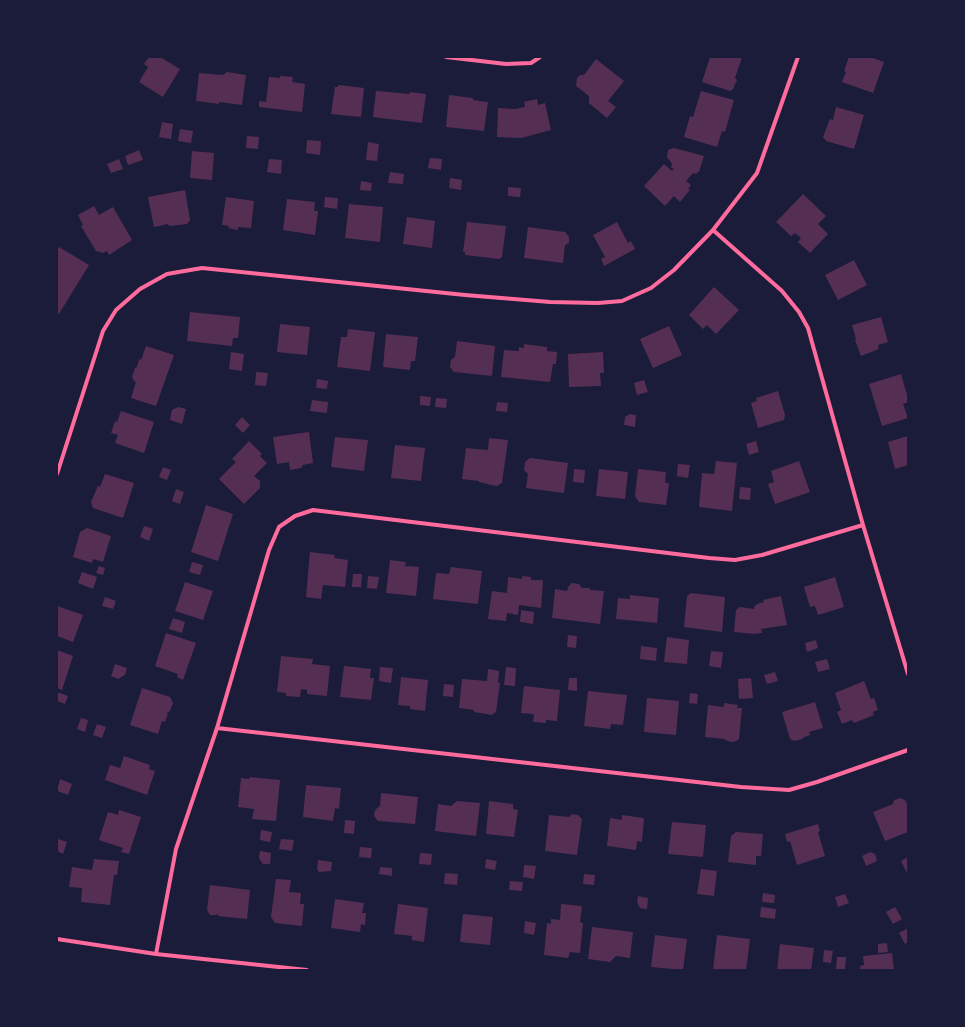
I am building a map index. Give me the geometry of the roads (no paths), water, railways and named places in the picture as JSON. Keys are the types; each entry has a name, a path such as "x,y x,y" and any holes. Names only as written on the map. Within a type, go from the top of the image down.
{"street":[{"path":"446,57 506,64 531,63 540,57"},
{"path":"57,474 103,331 116,310 140,289 167,274 202,268 465,295 550,302 598,303 622,301 651,288 674,270 713,230 757,173 798,57"},
{"path":"713,230 782,291 799,312 808,328 862,525 908,674"},
{"path":"156,954 176,849 217,728 271,544 279,527 296,516 313,510 701,558 735,560 762,555 862,525"},
{"path":"217,728 741,787 789,790 817,782 908,750"},
{"path":"57,939 156,954 307,970"}]}
